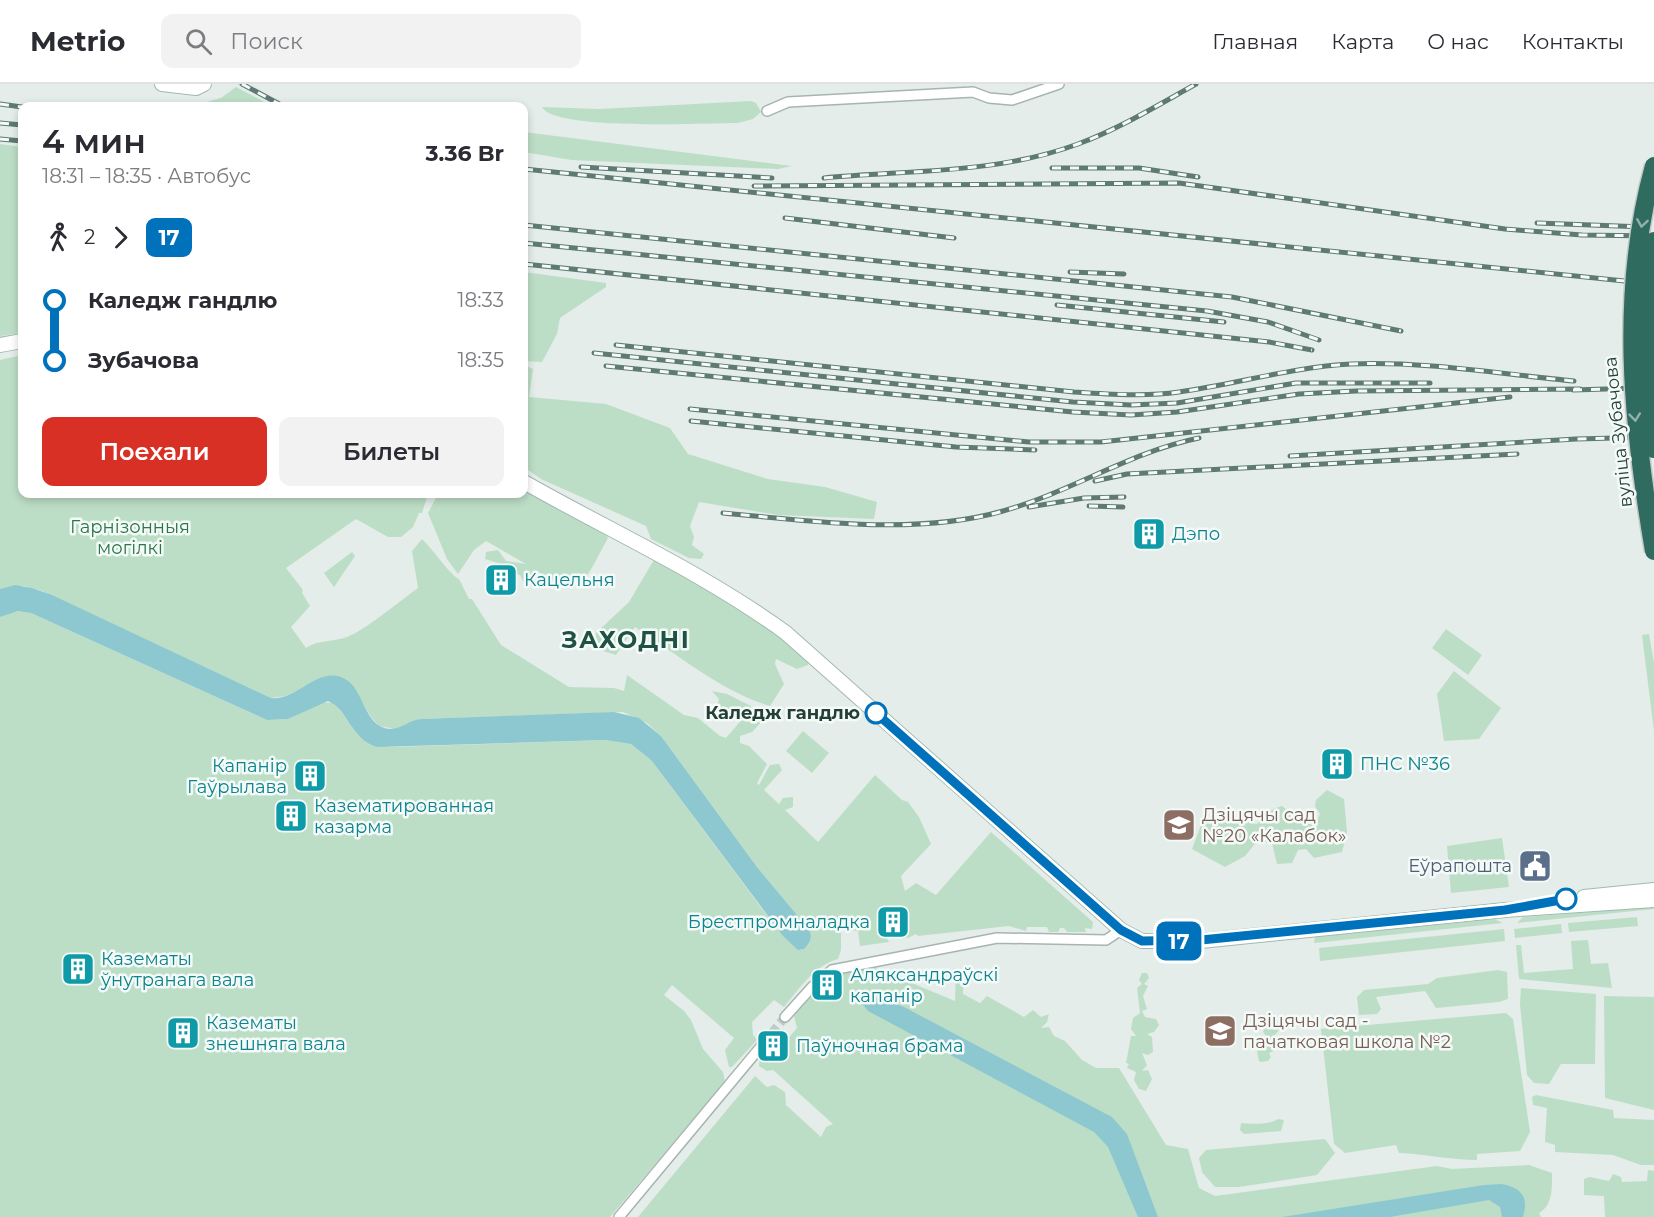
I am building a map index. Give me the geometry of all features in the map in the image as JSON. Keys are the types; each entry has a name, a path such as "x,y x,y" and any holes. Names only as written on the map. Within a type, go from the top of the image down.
{"highway":[{"name":"вуліца Зубачова","path":"1654,166 1637,251 1631,351 1638,449 1654,551"},
{"name":"вуліца Зубачова","path":"1654,241 1647,307 1646,352 1654,449"}],"main road":[{"path":"162,84 196,88 204,84"},
{"path":"0,345 18,342"},
{"path":"528,484 701,577 741,601 786,633 1121,930 1142,941 1185,941 1505,910 1654,900"},
{"path":"1505,910 1535,903 1654,890"}],"street":[{"path":"767,111 788,102 973,88 989,98 1012,100 1059,84"},
{"path":"785,1017 832,970 859,963 997,938 1106,940 1121,930"},
{"path":"619,1217 763,1044"}],"green space":[{"path":"236,87 264,102 206,102 221,98"},
{"path":"751,101 756,103 761,112 753,119 738,123 601,123 553,115 542,107 599,109"},
{"path":"528,133 792,166 778,169 571,160 528,153"},
{"path":"0,144 18,146 18,333 0,336"},
{"path":"528,273 606,283 606,287 560,318 557,334 542,362 528,361"},
{"name":"Гарнізонныя могілкі","path":"18,356 18,498 427,498 422,513 419,513 413,527 401,537 388,537 356,519 286,568 303,590 302,593 310,606 291,627 306,648 354,634 418,588 412,551 422,539 459,579 469,599 472,599 501,645 569,687 614,688 624,691 627,675 684,715 698,718 720,736 726,738 743,718 734,716 717,705 719,699 712,691 727,694 751,706 751,712 760,709 766,717 752,732 740,736 740,743 749,746 767,764 757,783 759,785 770,765 779,764 782,770 764,790 779,804 783,798 793,797 793,807 785,810 818,842 875,775 902,800 908,802 919,817 931,844 901,876 905,891 916,883 936,895 991,832 1093,922 1092,929 1085,928 1086,932 1067,932 1064,928 1060,928 1058,932 1049,932 1047,927 1027,927 1026,931 1009,926 918,936 916,934 908,938 902,937 900,931 909,924 900,905 877,920 889,942 860,946 858,931 841,930 841,950 838,959 815,972 784,1007 774,1000 752,1022 753,1035 757,1040 732,1067 729,1067 725,1050 734,1038 672,985 664,995 684,1011 691,1020 703,1049 723,1072 725,1082 610,1217 0,1217 0,617 7,613 19,611 31,613 267,720 288,719 321,702 332,703 341,711 360,737 378,745 393,747 605,740 631,744 652,761 777,929 801,950 808,946 810,934 807,927 757,867 661,736 647,723 623,712 421,719 395,729 379,726 354,689 328,676 286,696 271,698 42,591 24,586 0,589 0,360"},
{"path":"528,367 533,369 529,397 606,404 670,428 688,454 768,479 825,487 877,502 874,519 778,515 699,502 690,526 694,537 692,545 704,554 701,559 689,558 651,539 646,526 541,479 528,470"},
{"path":"528,489 605,532 608,538 588,573 574,584 553,580 537,571 537,576 531,583 524,583 520,575 506,572 501,564 485,559 486,552 498,550 506,561 526,564 486,541 474,550 458,574 447,559 428,513 436,498 528,498"},
{"path":"352,552 355,556 334,587 324,573"},
{"path":"655,558 768,625 808,658 808,665 797,669 776,659 775,664 784,684 770,706 752,700 717,682 635,627 616,655 600,650 602,647 595,643 596,633 629,602"},
{"path":"1446,629 1482,655 1468,675 1432,648"},
{"path":"1649,634 1654,663 1654,731 1642,635"},
{"path":"1454,671 1501,708 1479,739 1444,741 1437,694"},
{"path":"803,731 829,753 812,773 786,751"},
{"path":"1327,790 1344,799 1347,832 1342,852 1314,858 1306,849 1298,850 1292,863 1277,864 1272,843 1257,841 1245,856 1225,867 1192,849 1201,825 1221,818 1257,824 1273,809 1282,806 1302,822 1314,825 1320,814 1315,806 1316,800"},
{"path":"1502,838 1509,887 1451,893 1447,846"},
{"path":"1654,907 1654,909 1517,923 1523,917"},
{"path":"1637,917 1638,926 1569,932 1568,923"},
{"path":"1492,918 1503,923 1314,943 1315,937"},
{"path":"1561,924 1562,933 1515,938 1514,929"},
{"path":"1504,929 1505,941 1320,961 1319,948"},
{"path":"1588,940 1591,964 1608,963 1612,988 1519,979 1516,945 1521,945 1524,973 1573,969 1571,941"},
{"path":"866,964 955,1001 956,972 964,973 963,994 980,1003 987,996 1024,1017 1033,1010 1041,1017 1049,1014 1047,1022 1041,1028 1049,1027 1054,1036 1065,1041 1082,1060 1096,1068 1119,1068 1166,1145 1188,1149 1199,1188 1215,1196 1437,1166 1452,1169 1529,1165 1552,1173 1552,1190 1549,1201 1544,1210 1539,1213 1541,1217 638,1217 755,1076 767,1087 774,1085 785,1092 786,1105 821,1137 826,1127 833,1124 773,1070 767,1071 759,1066 760,1056 767,1048 781,1047 797,1028 794,1016 817,991 844,972"},
{"path":"1498,970 1507,972 1508,999 1499,1002 1436,1008 1425,991 1376,997 1381,1009 1377,1014 1359,1015 1357,997 1364,990 1428,984 1437,978"},
{"path":"1142,973 1147,973 1149,978 1144,984 1148,986 1143,996 1147,1009 1142,1011 1145,1017 1156,1019 1159,1025 1154,1032 1147,1034 1152,1037 1153,1052 1148,1055 1142,1053 1147,1065 1142,1071 1148,1070 1152,1079 1146,1091 1139,1089 1134,1080 1136,1072 1127,1068 1129,1064 1126,1063 1131,1036 1136,1036 1131,1029 1133,1018 1140,1013 1137,988 1142,984 1139,980"},
{"path":"1521,988 1596,994 1595,1064 1561,1064 1549,1084 1534,1083 1527,1075 1520,1004"},
{"path":"1604,996 1654,997 1654,1110 1605,1098"},
{"path":"1270,1013 1279,1023 1279,1030 1270,1041 1274,1045 1274,1051 1269,1053 1271,1057 1268,1061 1260,1062 1258,1048 1267,1037 1263,1032"},
{"path":"1506,1013 1513,1019 1530,1132 1520,1151 1477,1154 1477,1160 1467,1160 1399,1153 1396,1145 1345,1153 1334,1144 1321,1029"},
{"path":"1536,1095 1613,1110 1614,1118 1654,1120 1654,1165 1641,1165 1613,1155 1555,1152 1555,1145 1545,1142 1547,1108 1533,1105 1532,1097"},
{"path":"1278,1119 1284,1120 1281,1131 1244,1134 1240,1130 1241,1123 1265,1123"},
{"path":"1325,1139 1335,1153 1317,1175 1239,1187 1215,1187 1202,1172 1199,1158 1206,1150"},
{"path":"1648,1170 1654,1171 1654,1217 1605,1217 1604,1196 1584,1195 1584,1179 1590,1177 1609,1181 1613,1174 1621,1177 1622,1182 1647,1181"}],"water":[{"path":"15,585 52,595 271,698 289,695 323,677 332,675 341,677 355,688 374,721 381,727 390,729 421,719 614,712 639,718 661,736 757,867 807,927 811,936 809,944 804,949 798,950 783,936 652,761 631,744 605,740 377,747 361,738 341,711 328,701 288,719 267,720 31,613 18,611 0,617 0,589"},
{"path":"872,996 904,1007 1112,1117 1127,1134 1158,1217 1138,1217 1108,1147 1094,1132 868,1011 861,1002 864,998"},
{"path":"1502,1184 1515,1188 1522,1194 1525,1204 1523,1217 1502,1217 1500,1207 1489,1200 1390,1217 1282,1217 1484,1185"}],"tunnel":[{"path":"763,1044 785,1017"}],"railway":[{"path":"242,84 276,102"},
{"path":"824,178 984,166 1047,154 1108,131 1196,84"},
{"path":"0,104 18,106"},
{"path":"0,123 18,125"},
{"path":"0,139 18,141"},
{"path":"581,167 772,178"},
{"path":"1052,168 1139,168 1198,177"},
{"path":"528,169 1654,284"},
{"path":"754,186 1179,183 1505,229 1582,235 1654,236"},
{"path":"785,218 954,238"},
{"path":"1537,223 1645,227"},
{"path":"528,225 1232,297 1401,331"},
{"path":"528,243 1207,311 1268,322 1319,340"},
{"path":"528,264 1269,342 1312,350"},
{"path":"1070,272 1124,274"},
{"path":"1057,305 1224,322"},
{"path":"616,345 1074,392 1114,394 1179,392 1286,372 1351,364 1435,366 1574,381"},
{"path":"594,353 1073,402 1131,405 1177,403 1296,383 1430,383"},
{"path":"606,366 1073,412 1131,415 1177,412 1299,394 1356,391 1580,389"},
{"path":"1573,390 1639,388"},
{"path":"690,409 1029,442 1101,442 1510,397"},
{"path":"691,421 956,447 1035,450"},
{"path":"1290,456 1576,439 1654,437"},
{"path":"723,513 828,522 899,525 969,519 1028,503 1125,462 1174,444 1199,438"},
{"path":"1095,481 1127,474 1517,454"},
{"path":"1029,507 1084,498 1124,497"},
{"path":"1089,506 1123,507"}],"bus line":[{"name":"17","path":"876,713 1121,930 1142,941 1218,939 1505,910 1566,899"}],"place":[{"name":"Дэпо","path":"1149,534"},
{"name":"Кацельня","path":"501,580"},
{"name":"Каледж гандлю","path":"876,713"},
{"name":"ПНС №36","path":"1337,764"},
{"name":"Капанір Гаўрылава","path":"310,776"},
{"name":"Казематированная казарма","path":"291,816"},
{"name":"Дзіцячы сад №20 «Калабок»","path":"1179,825"},
{"name":"Еўрапошта","path":"1535,866"},
{"name":"Брестпромналадка","path":"893,922"},
{"name":"Казематы ўнутранага вала","path":"78,969"},
{"name":"Аляксандраўскі капанір","path":"827,985"},
{"name":"Дзіцячы сад - пачатковая школа №2","path":"1220,1031"},
{"name":"Казематы знешняга вала","path":"183,1033"},
{"name":"Паўночная брама","path":"773,1046"}],"district":[{"name":"ЗАХОДНІ","path":"626,639"}]}
